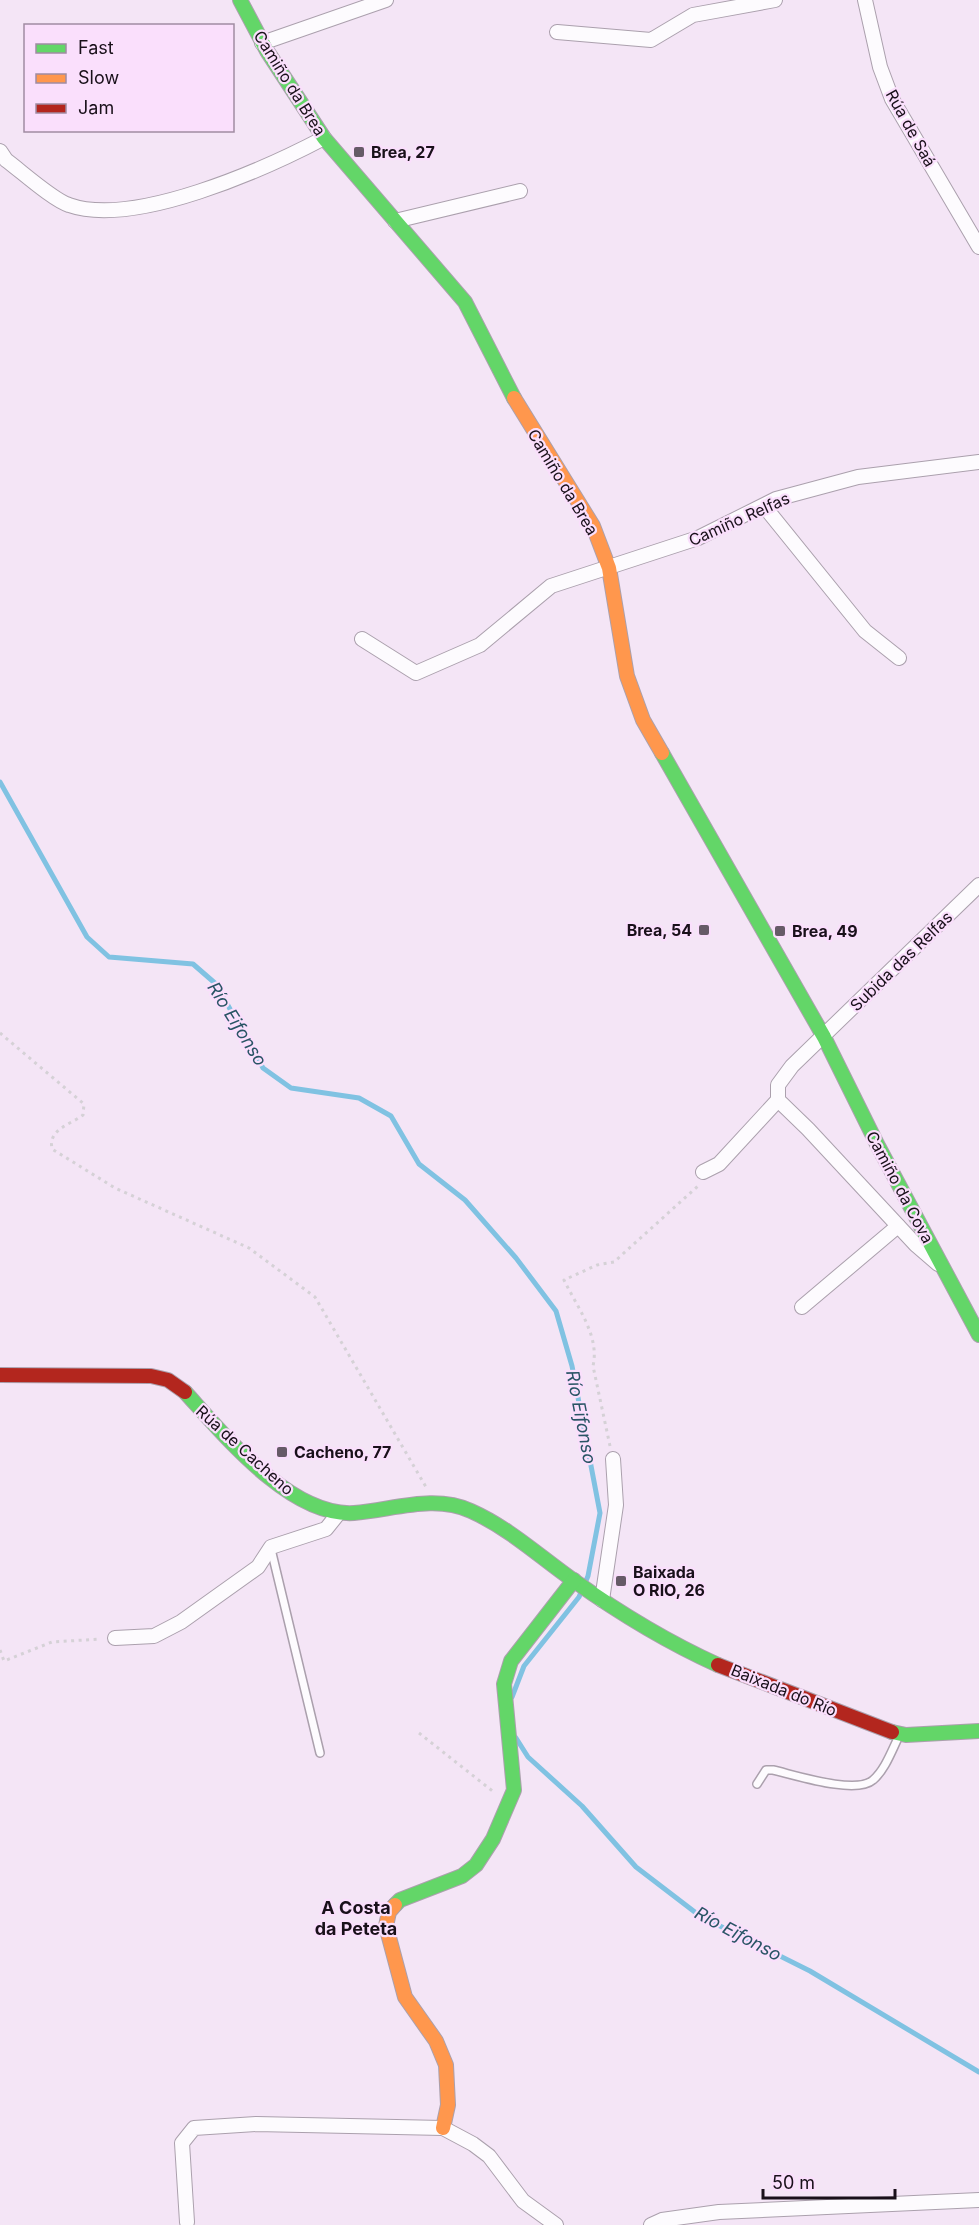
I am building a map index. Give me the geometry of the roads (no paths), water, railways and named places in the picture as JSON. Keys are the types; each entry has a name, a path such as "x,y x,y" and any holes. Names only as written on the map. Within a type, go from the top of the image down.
{"street":[{"name":"Camiño da Brea","path":"240,0 262,43 324,138 465,302 522,415 593,526 609,568 627,676 643,720 824,1037"},
{"path":"262,43 386,0"},
{"path":"557,32 651,40 693,15 775,0"},
{"name":"Rúa de Saá","path":"865,0 880,67 892,99 979,247"},
{"path":"0,151 6,160 67,205 86,210 126,209 184,196 285,159 324,138"},
{"path":"395,221 520,192"},
{"name":"Camiño Relfas","path":"362,639 416,673 480,645 551,586 698,538 776,500 858,477 979,462"},
{"path":"764,506 865,631 899,658"},
{"name":"Subida das Relfas","path":"778,1100 778,1085 792,1066 979,885"},
{"name":"Camiño da Cova","path":"824,1037 979,1335"},
{"path":"703,1172 719,1164 778,1100 916,1245 942,1267"},
{"path":"802,1307 898,1226"},
{"name":"Rúa de Cacheno","path":"0,1375 151,1376 168,1380 182,1389 276,1481 301,1500 321,1510 338,1514 435,1503 466,1508 505,1527 577,1582"},
{"path":"602,1600 616,1505 613,1459"},
{"path":"115,1638 154,1636 181,1622 258,1567 271,1547 326,1529 338,1514"},
{"path":"442,2128 448,2105 446,2065 436,2041 405,1997 386,1926 388,1912 400,1900 462,1876 476,1865 493,1839 514,1790 504,1684 511,1661 577,1582"},
{"name":"Baixada do Río","path":"577,1582 602,1600 709,1661 900,1734 979,1731"},
{"path":"187,2222 182,2143 186,2134 194,2128 256,2124 442,2128 473,2144 489,2156 524,2202 556,2225"},
{"path":"651,2225 662,2220 720,2212 979,2200"}],"lane":[{"path":"271,1547 320,1752"},
{"path":"756,1784 766,1770 773,1770 846,1786 864,1785 873,1780 883,1767 900,1734"}],"waterway":[{"name":"Río Eifonso","path":"0,782 87,937 109,957 193,964 216,984 263,1068 291,1088 359,1098 391,1116 419,1164 465,1200 516,1258 556,1311 572,1366 600,1513 588,1576 579,1597 524,1666 512,1697"},
{"name":"Río Eifonso","path":"516,1738 528,1757 582,1806 636,1867 700,1916 810,1971 979,2072"}],"place":[{"name":"Brea, 27","path":"359,152"},
{"name":"Brea, 54","path":"704,930"},
{"name":"Brea, 49","path":"780,931"},
{"name":"Cacheno, 77","path":"282,1452"},
{"name":"Baixada O RIO, 26","path":"621,1581"}],"district":[{"name":"A Costa da Peteta","path":"356,1918"}]}
